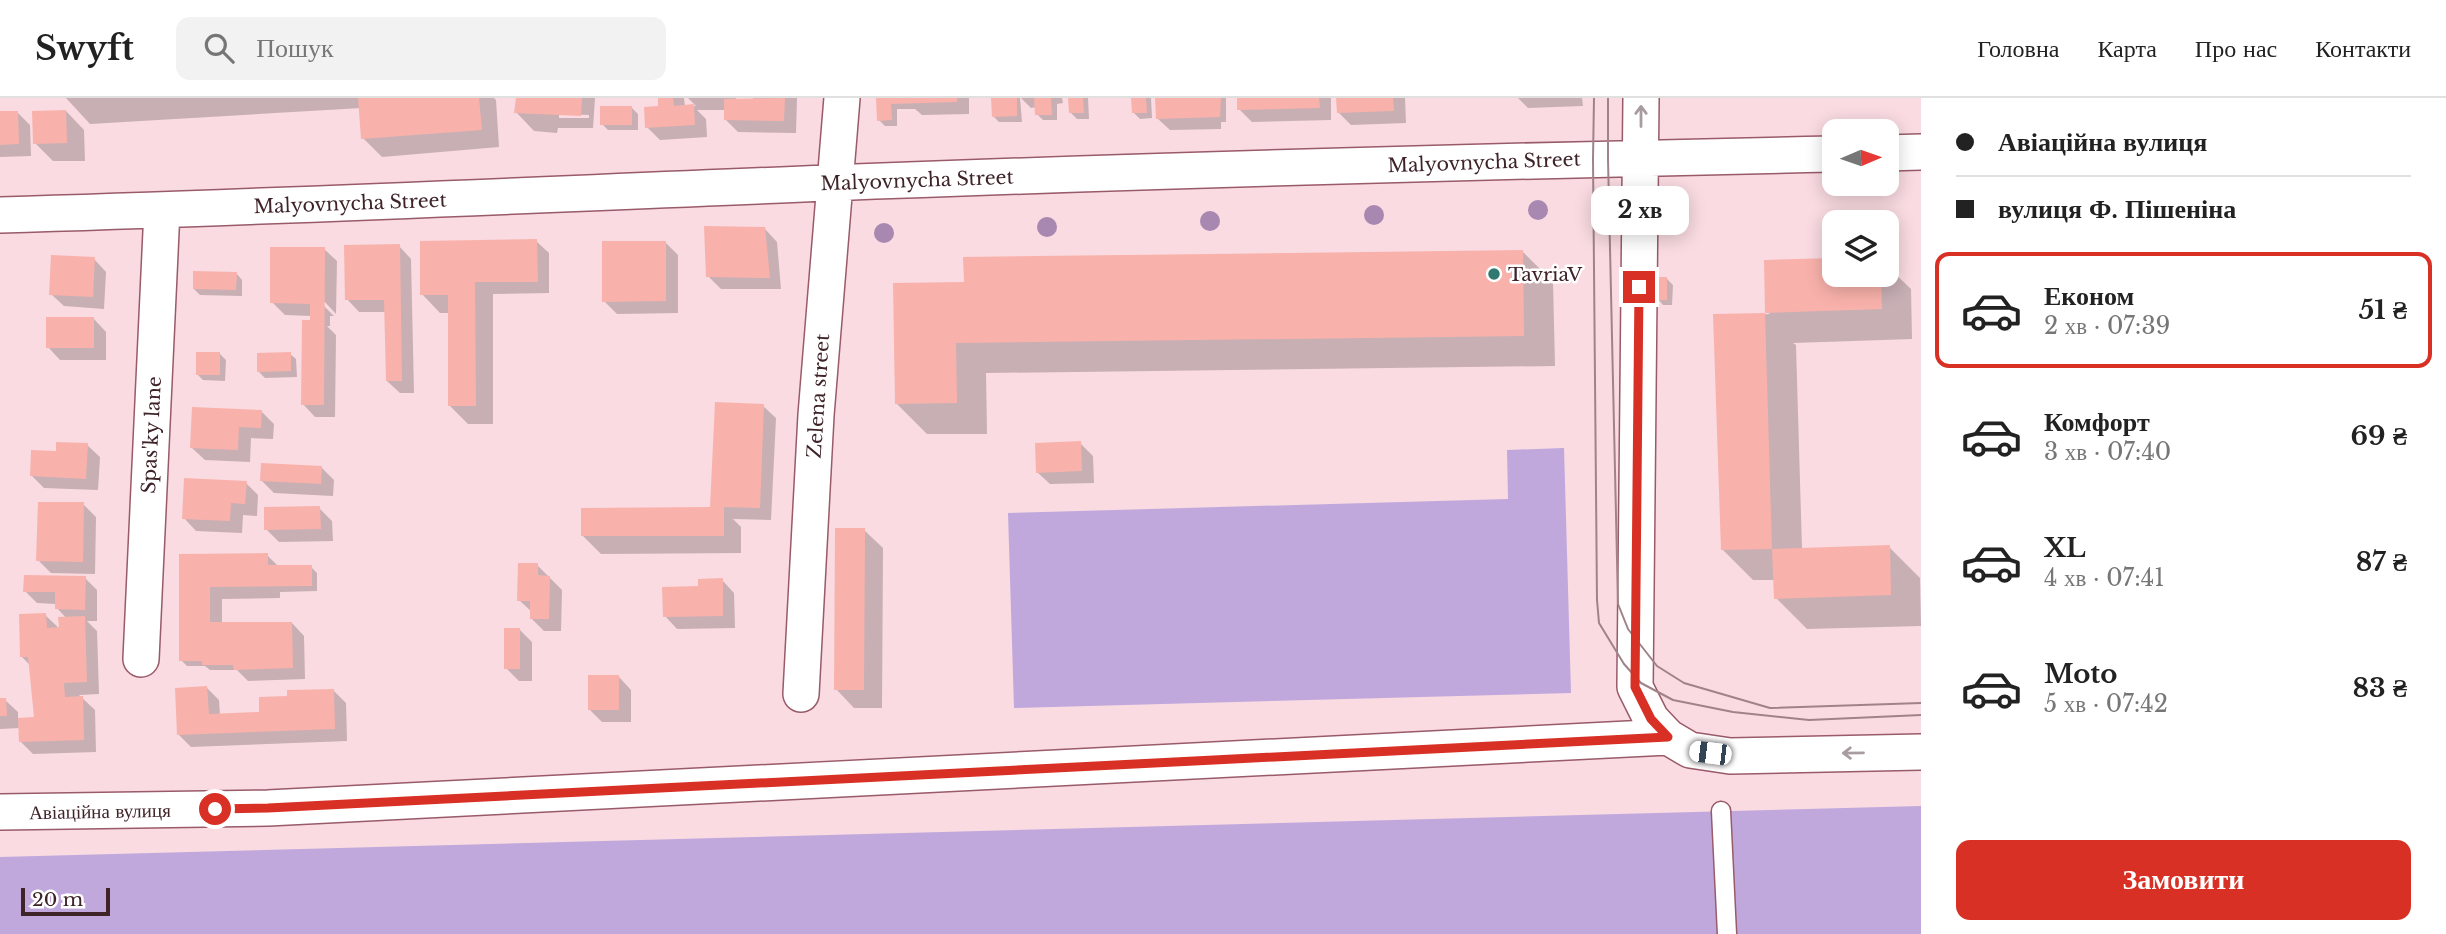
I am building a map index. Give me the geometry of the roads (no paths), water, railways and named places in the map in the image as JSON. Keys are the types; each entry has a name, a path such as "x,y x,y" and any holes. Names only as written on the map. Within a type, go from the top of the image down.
{"street":[{"name":"Zelena street","path":"801,694 816,415 842,98"},
{"path":"1641,98 1635,687 1651,719 1668,737 1690,750 1730,756 1921,752"},
{"path":"1899,153 1921,152"},
{"name":"Malyovnycha Street","path":"0,215 834,183 1822,154"},
{"name":"Spas'ky lane","path":"141,659 162,210"},
{"name":"Авіаційна вулиця","path":"0,812 268,808 1668,737"}],"lane":[{"path":"1721,811 1727,934"}],"tram line":[{"path":"1594,98 1599,623 1624,664 1641,683 1673,700 1733,712 1809,720 1921,715"},
{"path":"1608,98 1618,604 1628,629 1657,666 1684,683 1770,708 1921,703"}],"place":[{"name":"TavriaV","path":"1494,274"}]}
